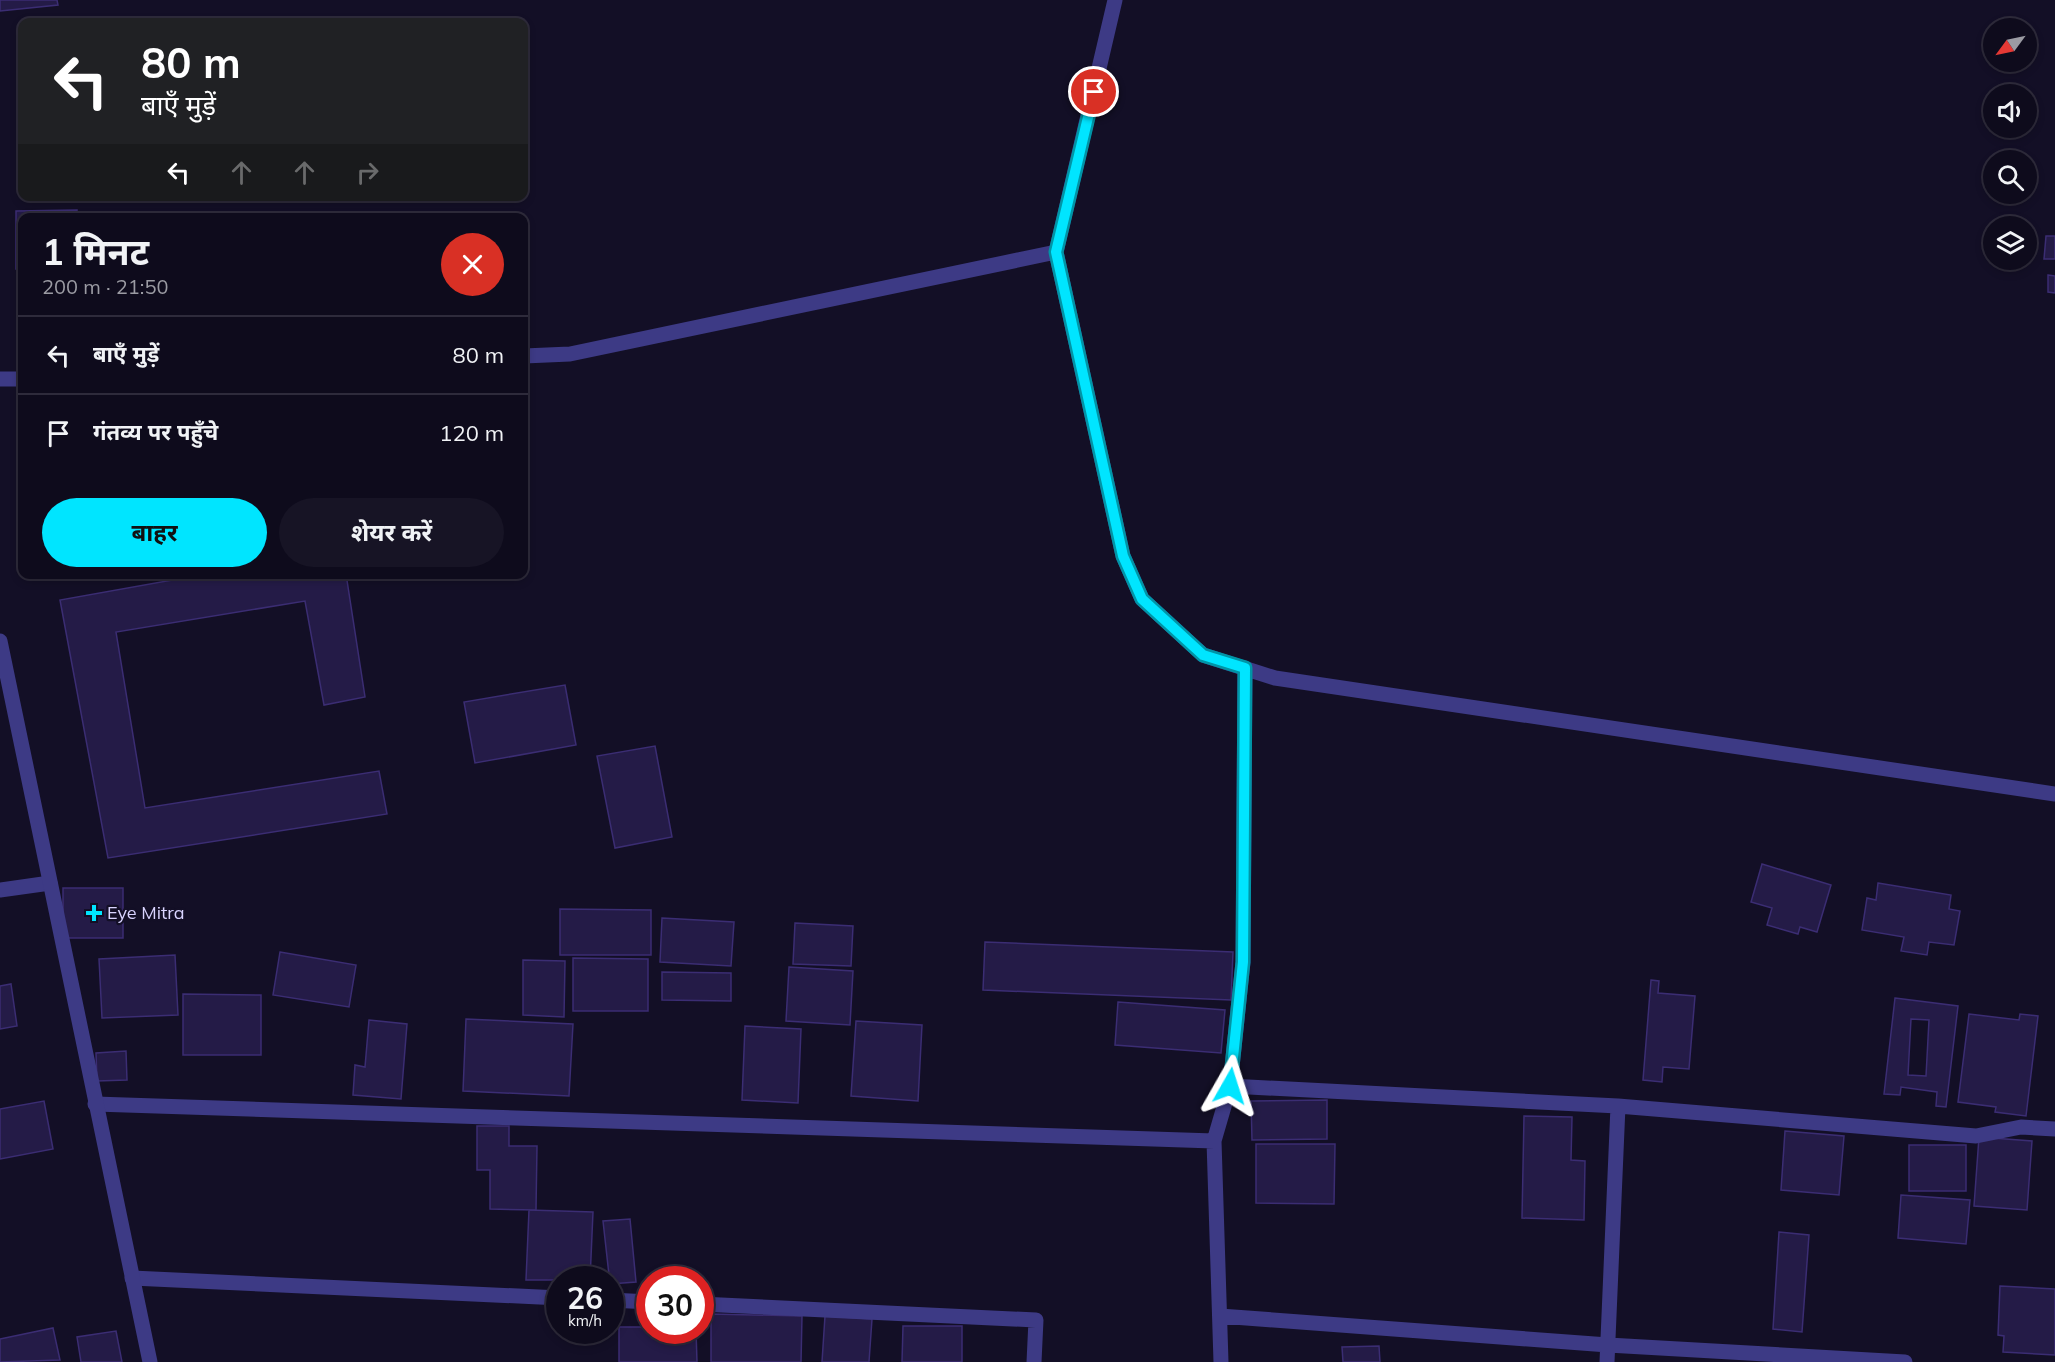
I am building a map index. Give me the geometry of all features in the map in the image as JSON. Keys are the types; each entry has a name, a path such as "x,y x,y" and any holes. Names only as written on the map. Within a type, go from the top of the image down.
{"street":[{"path":"1114,0 1056,252 1123,556 1142,599 1203,655 1275,678 2055,794"},
{"path":"528,356 570,354 1056,252"},
{"path":"0,379 18,380"},
{"path":"0,641 94,1104 150,1362"},
{"path":"1221,1362 1214,1141 1230,1086 1243,962 1245,668"},
{"path":"0,890 50,883"},
{"path":"1230,1086 1618,1106 1976,1136 2021,1127 2055,1129"},
{"path":"94,1104 1214,1141"},
{"path":"1607,1362 1618,1106"},
{"path":"132,1278 546,1297"},
{"path":"714,1305 1036,1320 1034,1362"},
{"path":"1220,1316 1608,1345 1905,1362"}],"building":[{"path":"0,0 57,0 58,5 0,11"},
{"path":"77,210 77,213 18,213 18,269 16,269 16,211"},
{"path":"2046,236 2055,236 2055,259 2044,259"},
{"path":"2048,275 2055,276 2055,293 2048,292"},
{"path":"178,579 347,579 365,697 324,705 305,601 116,632 145,808 379,771 387,814 108,858 60,600"},
{"path":"565,685 576,745 475,763 464,702"},
{"path":"655,746 672,837 615,848 597,756"},
{"path":"1762,864 1831,885 1817,932 1800,927 1798,934 1767,925 1772,908 1751,902"},
{"path":"1878,883 1951,895 1949,909 1960,911 1954,945 1929,942 1927,955 1901,951 1904,937 1862,930 1867,898 1876,900"},
{"path":"63,888 123,888 123,938 63,938"},
{"path":"560,909 651,910 651,955 560,955"},
{"path":"662,918 734,922 731,966 660,962"},
{"path":"795,923 853,926 851,966 793,964"},
{"path":"985,942 1233,952 1231,1000 983,990"},
{"path":"280,952 356,965 349,1007 273,995"},
{"path":"175,955 178,1015 102,1018 99,959"},
{"path":"573,958 648,959 648,1011 573,1011"},
{"path":"523,960 565,961 564,1017 523,1015"},
{"path":"789,967 853,971 850,1025 786,1021"},
{"path":"662,972 731,973 731,1001 662,1000"},
{"path":"1651,980 1659,981 1658,993 1695,996 1689,1069 1663,1067 1662,1082 1643,1080"},
{"path":"11,984 17,1026 0,1029 0,986"},
{"path":"183,994 261,995 261,1055 183,1055"},
{"path":"1895,998 1958,1006 1946,1107 1936,1106 1937,1092 1901,1087 1900,1095 1884,1094","holes":["1911,1019 1929,1020 1926,1076 1908,1075"]},
{"path":"1118,1002 1225,1010 1221,1053 1115,1045"},
{"path":"1969,1014 2019,1020 2020,1014 2038,1016 2026,1116 1995,1112 1996,1107 1958,1102"},
{"path":"466,1019 573,1024 569,1096 463,1091"},
{"path":"369,1020 407,1024 401,1099 353,1095 355,1065 365,1067"},
{"path":"856,1021 922,1025 918,1101 851,1096"},
{"path":"745,1026 801,1029 798,1103 742,1100"},
{"path":"126,1051 127,1080 97,1081 96,1053"},
{"path":"1327,1100 1327,1139 1252,1140 1251,1101"},
{"path":"44,1101 53,1149 0,1159 0,1109"},
{"path":"1524,1116 1572,1117 1571,1160 1585,1161 1584,1220 1522,1218"},
{"path":"477,1126 509,1126 509,1146 537,1146 536,1210 490,1209 490,1170 477,1170"},
{"path":"1785,1131 1844,1136 1839,1195 1781,1190"},
{"path":"1979,1137 2032,1141 2027,1210 1974,1206"},
{"path":"1256,1144 1335,1144 1334,1204 1256,1203"},
{"path":"1909,1145 1966,1145 1966,1191 1909,1191"},
{"path":"1901,1195 1970,1200 1966,1244 1898,1238"},
{"path":"529,1210 593,1212 591,1266 546,1266 546,1280 526,1280"},
{"path":"630,1219 636,1282 624,1283 624,1266 608,1266 603,1221"},
{"path":"1779,1232 1809,1235 1802,1332 1773,1329"},
{"path":"2000,1286 2055,1289 2055,1355 2003,1352 2004,1336 1998,1335"},
{"path":"714,1314 802,1316 801,1362 711,1362 711,1344 714,1344"},
{"path":"825,1316 872,1319 869,1362 822,1362"},
{"path":"903,1326 962,1326 962,1362 902,1362"},
{"path":"624,1327 636,1327 636,1344 696,1344 697,1362 619,1362 619,1344 624,1344"},
{"path":"53,1328 60,1360 0,1362 0,1339"},
{"path":"116,1331 122,1362 81,1362 77,1337"},
{"path":"1379,1346 1380,1362 1343,1362 1342,1347"}],"place":[{"name":"Eye Mitra","path":"94,913"}],"route":[{"path":"1094,92 1056,252 1123,556 1142,599 1203,655 1245,668 1243,962 1230,1086"}]}
